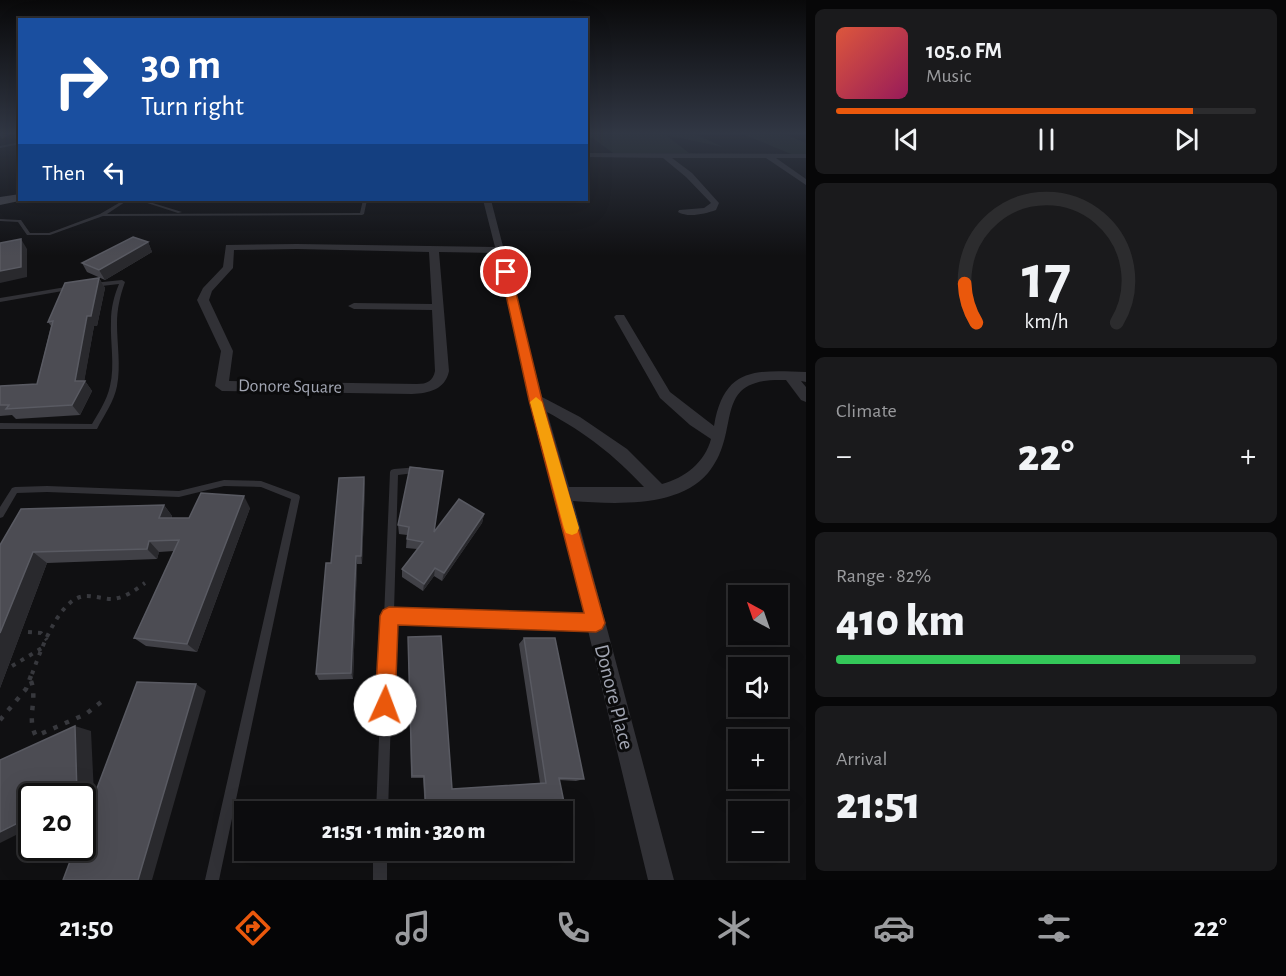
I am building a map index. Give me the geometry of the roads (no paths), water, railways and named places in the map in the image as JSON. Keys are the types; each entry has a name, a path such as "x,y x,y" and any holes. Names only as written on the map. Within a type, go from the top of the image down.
{"street":[{"path":"681,212 705,211 713,208 715,203 688,174"},
{"path":"793,174 806,183"},
{"path":"0,201 18,197"},
{"name":"Donore Place","path":"487,201 536,400 596,623 661,880"},
{"name":"Donore Square","path":"434,249 441,377 434,386 428,389 222,386 227,351 203,300 207,290 228,268 229,247 434,249 501,250"},
{"path":"354,306 438,307"},
{"path":"620,317 665,395 695,421 718,436"},
{"path":"790,376 806,397"},
{"path":"562,493 612,496 659,492 675,487 696,474 715,452 726,402 740,384 760,377 806,376"},
{"path":"536,400 575,421 622,453 659,492"}],"lane":[{"path":"0,220 19,221 29,234 50,234 102,215 124,201"},
{"path":"143,201 184,214"},
{"path":"102,215 362,214 365,201"},
{"path":"0,300 59,289 122,282 115,299 112,322 115,353 113,386 106,406 94,427 0,426"},
{"path":"382,801 394,472 428,470"},
{"path":"0,514 15,490 179,494 224,483 261,484 296,497 212,880"},
{"path":"389,616 596,623"},
{"path":"380,880 381,861"}]}
